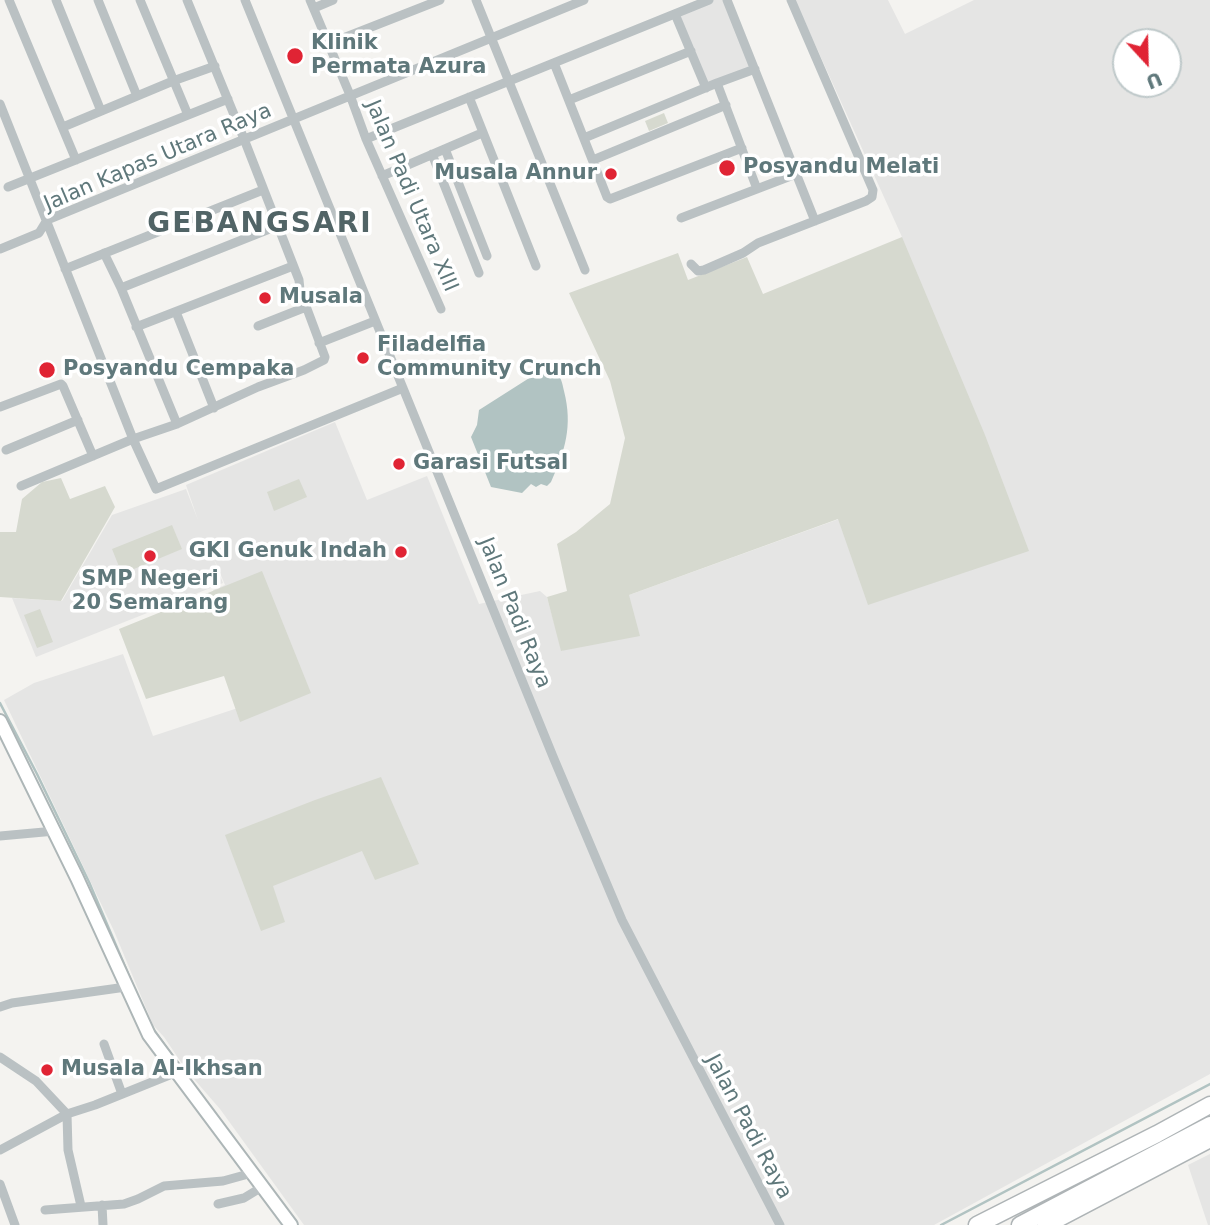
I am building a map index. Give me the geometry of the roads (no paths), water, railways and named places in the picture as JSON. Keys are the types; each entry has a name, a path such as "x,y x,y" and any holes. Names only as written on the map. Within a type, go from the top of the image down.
{"highway":[{"path":"977,1225 1210,1105"},
{"path":"1001,1225 1210,1115"},
{"path":"1020,1225 1210,1125"},
{"path":"1046,1225 1210,1139"}],"street":[{"path":"9,0 76,160"},
{"path":"56,0 101,111"},
{"path":"98,0 137,96"},
{"path":"139,0 188,115"},
{"path":"22,486 133,439 177,424 258,387 322,362 325,357 300,290 299,280 187,0"},
{"name":"Jalan Padi Raya","path":"245,0 628,934 780,1225"},
{"path":"312,4 333,0"},
{"path":"328,44 427,2 440,0"},
{"path":"476,0 585,270"},
{"name":"Jalan Kapas Utara Raya","path":"0,249 39,233 47,220 584,0"},
{"path":"366,139 709,0"},
{"path":"727,0 815,221"},
{"path":"691,264 698,271 704,270 743,253 758,243 872,197 873,190 790,0"},
{"name":"Jalan Padi Utara XIII","path":"312,4 366,139 441,309"},
{"path":"676,13 706,88"},
{"path":"569,100 691,51"},
{"path":"554,63 610,199 742,148"},
{"path":"63,127 215,66"},
{"path":"584,138 755,69"},
{"path":"717,83 757,189"},
{"path":"469,97 536,266"},
{"path":"8,187 228,99"},
{"path":"0,104 133,439 156,489 403,388"},
{"path":"593,160 726,105"},
{"path":"382,176 482,133"},
{"path":"445,149 487,256"},
{"path":"432,154 479,273"},
{"path":"681,218 796,174"},
{"path":"65,269 263,190"},
{"path":"453,208 466,204"},
{"path":"121,288 277,226"},
{"path":"104,253 177,424"},
{"path":"136,327 293,266"},
{"path":"258,326 306,307"},
{"path":"176,312 214,408"},
{"path":"319,343 376,321"},
{"path":"0,407 58,384 63,386 93,456"},
{"path":"6,450 78,420"},
{"path":"2,729 55,831 149,1035 291,1225"},
{"path":"0,836 55,831"},
{"path":"0,1007 126,987"},
{"path":"104,1044 122,1094"},
{"path":"0,1057 36,1081 67,1114 68,1150 81,1206"},
{"path":"0,1150 67,1114 177,1072"},
{"path":"45,1210 130,1203 164,1186 223,1181 252,1173"},
{"path":"0,1184 15,1225"},
{"path":"218,1204 244,1198 262,1187"},
{"path":"102,1205 103,1225"}],"waterway":[{"path":"0,703 89,882 141,1004"},
{"path":"151,1026 182,1069"},
{"path":"941,1225 1210,1084"}],"place":[{"name":"Klinik Permata Azura","path":"295,56"},
{"name":"Posyandu Melati","path":"727,168"},
{"name":"Musala Annur","path":"611,174"},
{"name":"Musala","path":"265,298"},
{"name":"Filadelfia Community Crunch","path":"363,358"},
{"name":"Posyandu Cempaka","path":"47,370"},
{"name":"Garasi Futsal","path":"399,464"},
{"name":"GKI Genuk Indah","path":"401,552"},
{"name":"SMP Negeri 20 Semarang","path":"150,556"},
{"name":"Musala Al-Ikhsan","path":"47,1070"}],"district":[{"name":"GEBANGSARI","path":"260,225"}]}
